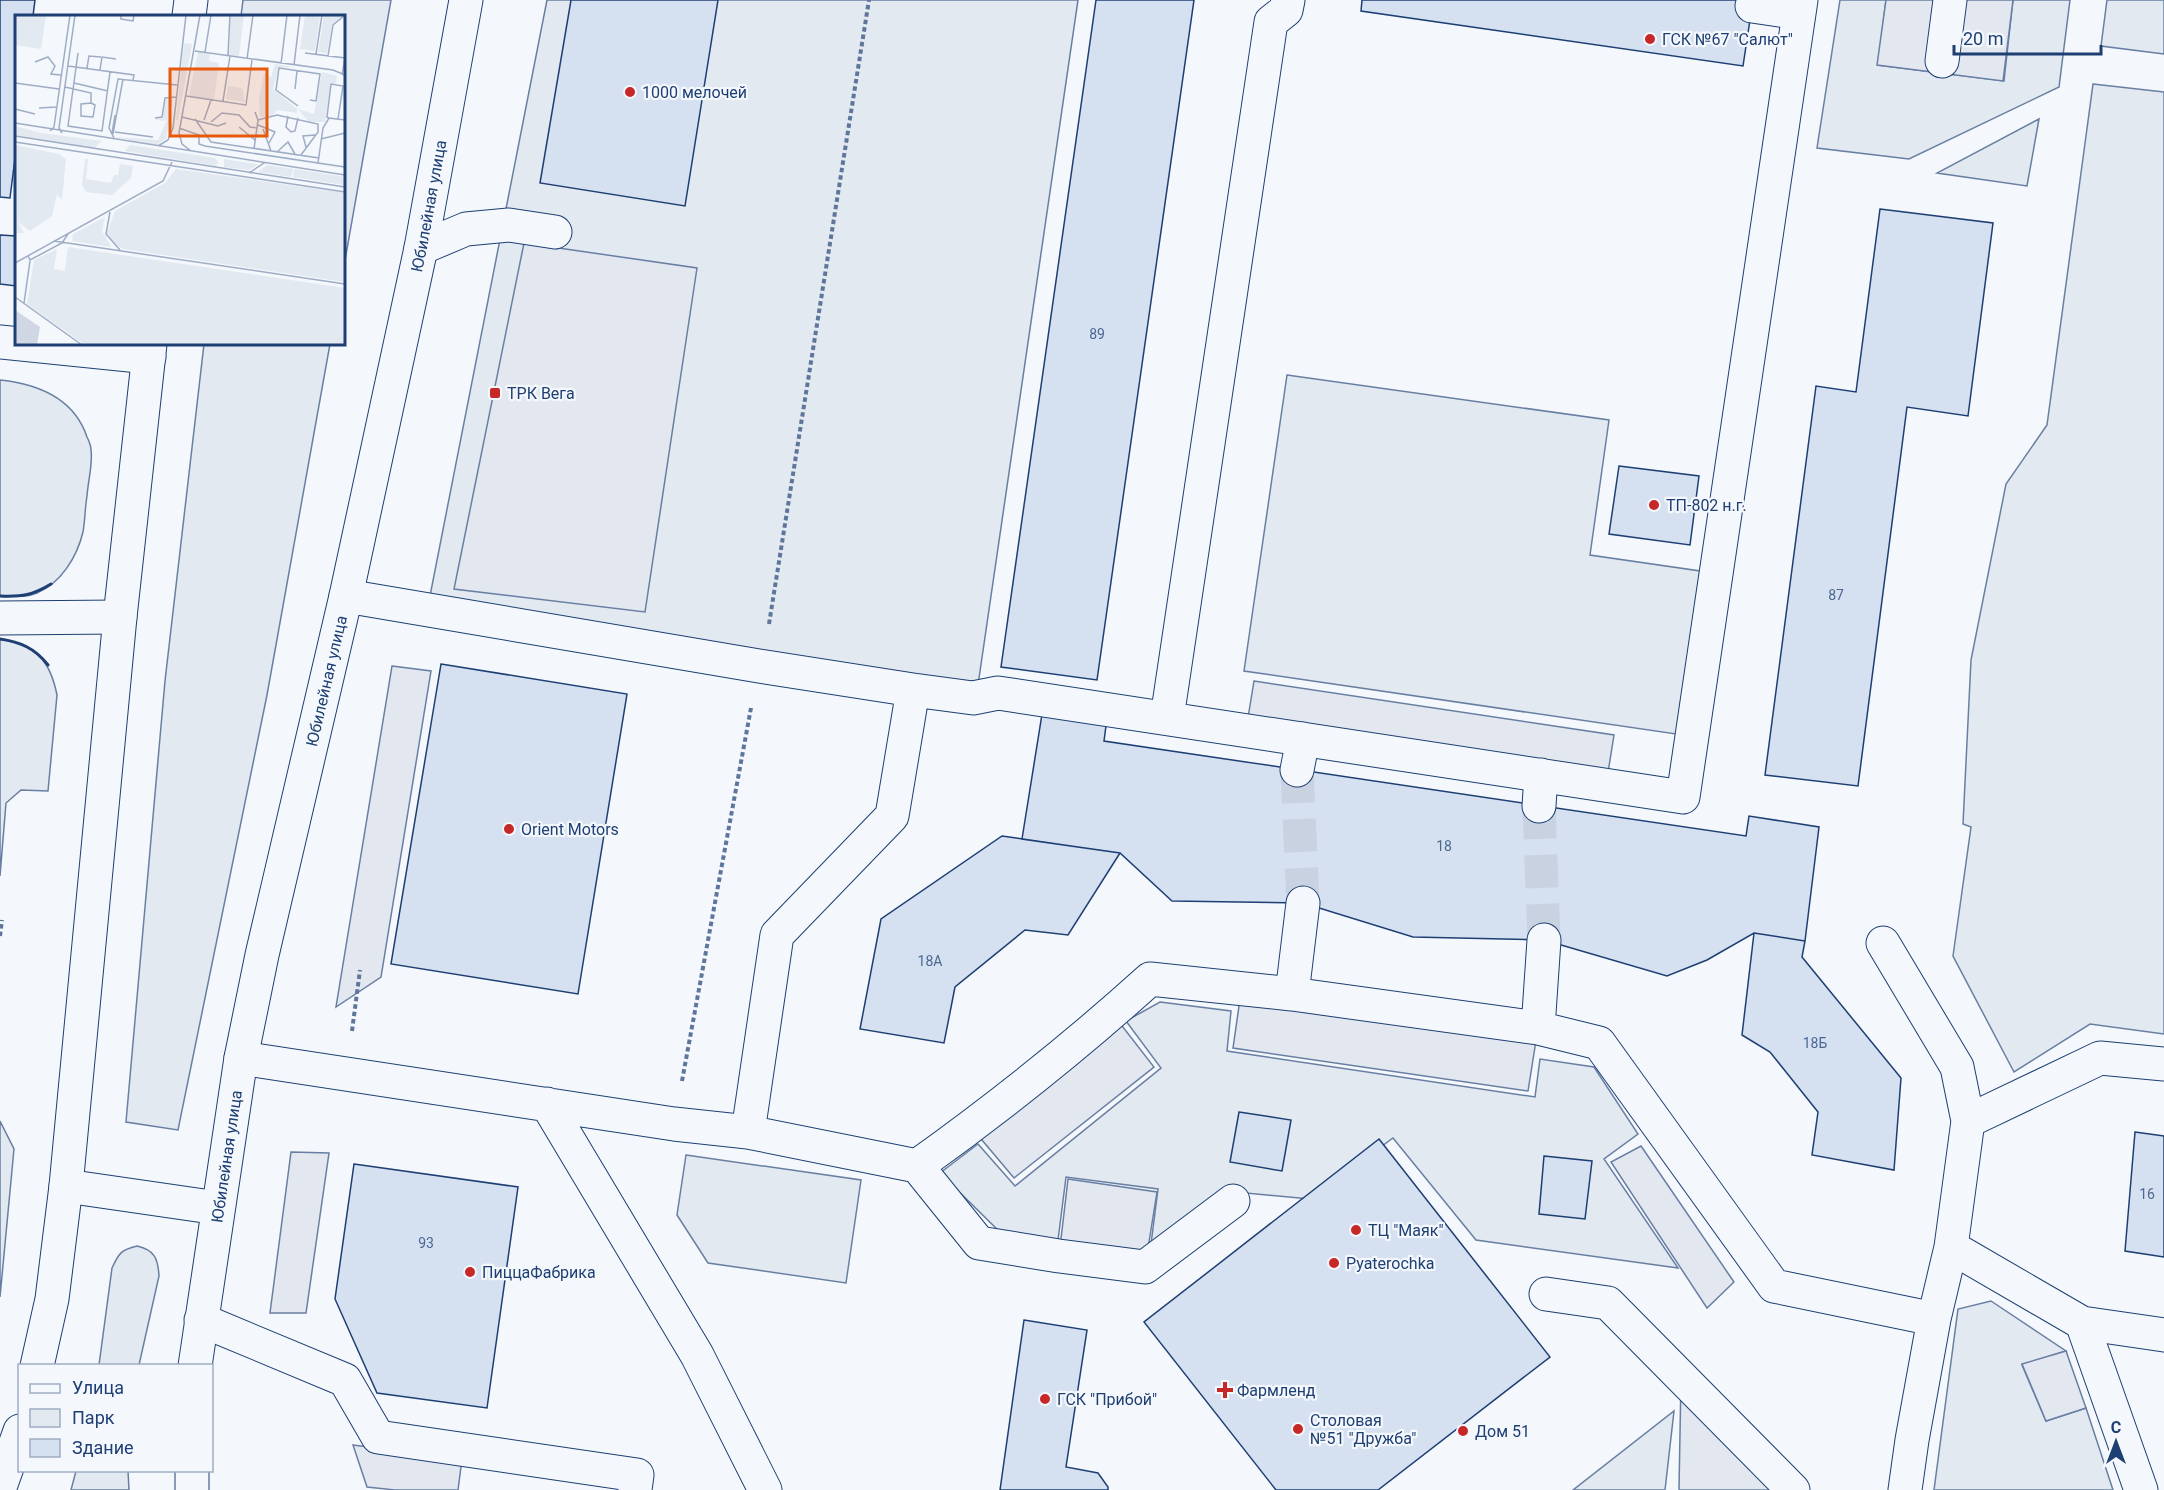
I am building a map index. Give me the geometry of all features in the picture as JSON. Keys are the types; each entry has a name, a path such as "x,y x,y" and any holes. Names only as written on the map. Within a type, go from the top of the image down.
{"main road":[{"path":"189,15 191,0"},
{"name":"Юбилейная улица","path":"195,1364 241,1058 262,955 346,596 420,248 466,0"},
{"path":"1167,718 1271,22 1286,10 1288,0"},
{"path":"1942,61 1950,0"},
{"path":"346,596 913,690 973,698 998,693 1167,718 1300,754 1540,791 1683,797 1800,6 1752,6"},
{"path":"420,248 466,229 508,225 555,232"},
{"path":"0,342 15,343"},
{"path":"38,1364 52,1299 66,1186 120,617 149,350 56,345"},
{"path":"0,618 120,617"},
{"path":"748,1132 777,935 892,816 913,690"},
{"path":"1292,994 1303,903"},
{"path":"1538,1028 1544,940"},
{"path":"1883,943 1957,1066 1968,1121 1951,1247 1934,1319 1905,1490"},
{"path":"917,1166 971,1127 1112,1013 1150,979 1292,994 1538,1028 1599,1043 1774,1286 1934,1319"},
{"path":"241,1058 674,1124 748,1132 917,1166 979,1243 1128,1265 1146,1267 1233,1201"},
{"path":"1968,1121 2100,1058 2164,1064"},
{"path":"547,1104 697,1355 765,1490"},
{"path":"66,1186 218,1208"},
{"path":"1951,1247 2082,1323 2164,1335"},
{"path":"1546,1294 1608,1304 1793,1490"},
{"path":"201,1320 345,1380 378,1437 637,1475 635,1490"},
{"path":"2082,1323 2141,1490"},
{"path":"0,1487 18,1437"},
{"path":"192,1472 192,1490"}],"path":[{"path":"674,1124 759,666 767,634 869,0"},
{"path":"0,936 2,920"},
{"path":"352,1035 360,970"}],"green space":[{"path":"243,0 391,0 345,260 345,15 241,15"},
{"path":"547,0 1078,0 978,685 428,606"},
{"path":"1840,0 1886,0 1878,65 2004,81 2013,0 2070,0 2059,87 1909,159 1817,148"},
{"path":"2107,0 2164,0 2164,54 2101,46"},
{"path":"2093,84 2164,92 2164,1034 2090,1024 2014,1072 1953,956 1971,827 1963,824 1971,660 2006,484 2047,425"},
{"path":"2039,119 2027,186 1937,173"},
{"path":"204,345 330,345 267,695 178,1130 126,1122 165,681"},
{"path":"1287,375 1609,420 1590,555 1700,571 1676,734 1244,671"},
{"path":"0,380 28,385 53,395 64,403 81,424 91,448 84,528 77,551 61,576 46,589 33,595 0,596"},
{"path":"0,639 23,645 39,656 50,672 57,695 48,791 21,790 6,803 0,876"},
{"path":"1160,1002 1231,1011 1227,1051 1535,1097 1540,1059 1594,1067 1638,1134 1604,1159 1678,1268 1476,1240 1393,1138 1310,1199 1225,1191 1150,1252 1158,1189 1066,1177 1058,1240 1001,1233 940,1173 978,1144 1015,1186 1161,1068 1126,1021"},
{"path":"0,1121 14,1149 0,1297"},
{"path":"686,1155 861,1180 846,1283 708,1263 677,1215"},
{"path":"137,1246 148,1250 158,1265 159,1276 139,1364 99,1364 112,1268 121,1253"},
{"path":"1991,1301 2066,1351 2022,1365 2046,1421 2086,1408 2113,1490 1934,1490 1958,1309"},
{"path":"1674,1411 1665,1490 1573,1490"},
{"path":"76,1472 128,1472 129,1490 71,1490"}],"shaded area":[{"path":"1886,0 2013,0 2003,81 1877,65"},
{"path":"524,243 697,268 645,612 454,589"},
{"path":"392,666 431,671 381,977 336,1007"},
{"path":"1254,681 1614,735 1606,785 1246,730"},
{"path":"1242,985 1538,1028 1528,1091 1233,1048"},
{"path":"1112,1013 1154,1067 1014,1178 971,1127"},
{"path":"1641,1146 1734,1282 1707,1308 1611,1162"},
{"path":"291,1152 329,1153 306,1313 270,1313"},
{"path":"1068,1179 1157,1192 1145,1267 1059,1256"},
{"path":"2066,1351 2086,1408 2046,1421 2022,1364"},
{"path":"1681,1378 1793,1490 1679,1490"},
{"path":"353,1445 462,1459 458,1490 395,1490 367,1487"}],"building":[{"path":"0,0 35,0 33,15 15,15 15,158 10,198 0,197"},
{"name":"1000 мелочей","path":"571,0 718,0 685,206 540,183"},
{"path":"1096,0 1194,0 1097,680 1001,667"},
{"name":"ГСК №67 \"Салют\"","path":"1362,0 1753,0 1743,66 1361,11"},
{"path":"1880,209 1993,223 1968,416 1907,407 1858,786 1765,775 1816,386 1856,392"},
{"path":"0,235 15,236 15,286 0,284"},
{"name":"ТП-802 н.г.","path":"1619,466 1699,476 1690,545 1609,534"},
{"name":"Orient Motors","path":"441,664 627,694 578,994 391,964"},
{"path":"1043,708 1107,718 1104,741 1746,836 1749,816 1819,827 1805,941 1754,933 1707,960 1667,976 1544,940 1413,937 1303,903 1172,901 1120,853 1022,839"},
{"path":"1002,836 1120,853 1068,935 1025,930 955,987 944,1043 860,1029 881,919"},
{"path":"1754,933 1805,941 1802,957 1901,1078 1894,1170 1812,1155 1818,1112 1770,1052 1742,1035"},
{"path":"1239,1112 1291,1120 1282,1171 1230,1162"},
{"path":"2135,1132 2164,1136 2164,1257 2125,1251"},
{"name":"ТЦ \"Маяк\"","path":"1379,1139 1550,1357 1378,1490 1276,1490 1144,1322"},
{"path":"1544,1156 1592,1161 1585,1219 1539,1214"},
{"path":"354,1164 518,1187 487,1408 377,1393 335,1299"},
{"name":"ГСК \"Прибой\"","path":"1024,1320 1087,1330 1066,1467 1098,1473 1108,1490 1000,1490"}],"tunnel":[{"path":"1297,770 1303,903"},
{"path":"1539,806 1544,940"}],"wall":[{"path":"0,596 27,594 39,591 51,584"},
{"path":"0,639 27,647 38,654 48,665"}],"place":[{"name":"ГСК №67 \"Салют\"","path":"1650,39"},
{"name":"1000 мелочей","path":"630,92"},
{"name":"ТРК Вега","path":"495,393"},
{"name":"ТП-802 н.г.","path":"1654,505"},
{"name":"Orient Motors","path":"509,829"},
{"name":"ТЦ \"Маяк\"","path":"1356,1230"},
{"name":"Pyaterochka","path":"1334,1263"},
{"name":"ПиццаФабрика","path":"470,1272"},
{"name":"Фармленд","path":"1225,1390"},
{"name":"ГСК \"Прибой\"","path":"1045,1399"},
{"name":"Столовая №51 \"Дружба\"","path":"1298,1429"},
{"name":"Дом 51","path":"1463,1431"}]}
